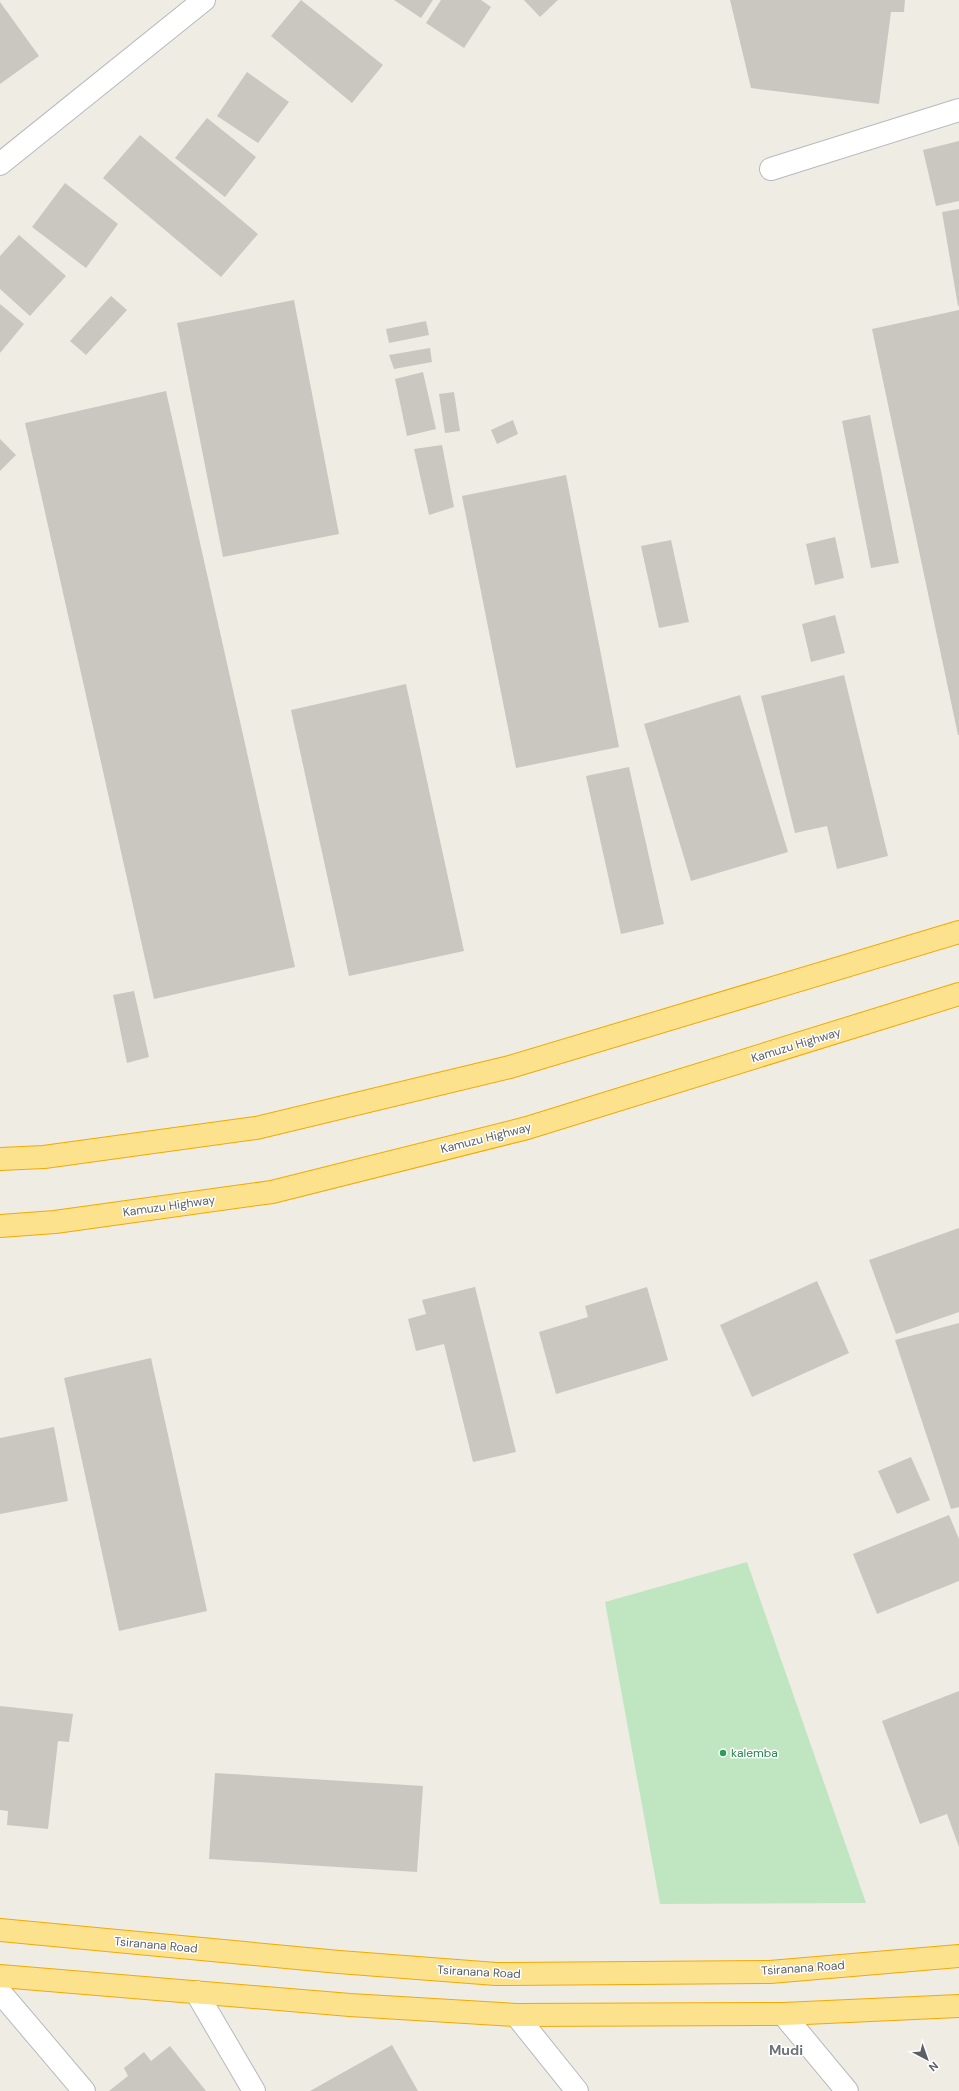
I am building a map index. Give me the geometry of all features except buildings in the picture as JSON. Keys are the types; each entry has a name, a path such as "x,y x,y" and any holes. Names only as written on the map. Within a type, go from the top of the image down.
{"highway":[{"path":"0,1159 44,1157 256,1128 510,1067 959,932"},
{"name":"Kamuzu Highway","path":"0,1226 54,1222 272,1192 527,1128 959,994"},
{"name":"Tsiranana Road","path":"0,1930 339,1962 496,1974 770,1972 959,1956"},
{"path":"0,1976 350,2005 516,2015 782,2014 959,2006"}],"street":[{"path":"0,164 204,0"},
{"path":"771,170 959,110"},
{"path":"0,1992 84,2091"},
{"path":"196,1992 254,2091"},
{"path":"782,2014 847,2091"},
{"path":"516,2015 577,2091"}],"green space":[{"name":"kalemba","path":"747,1562 866,1903 660,1904 605,1602"}],"place":[{"name":"kalemba","path":"723,1753"}],"district":[{"name":"Mudi","path":"786,2050"}]}
